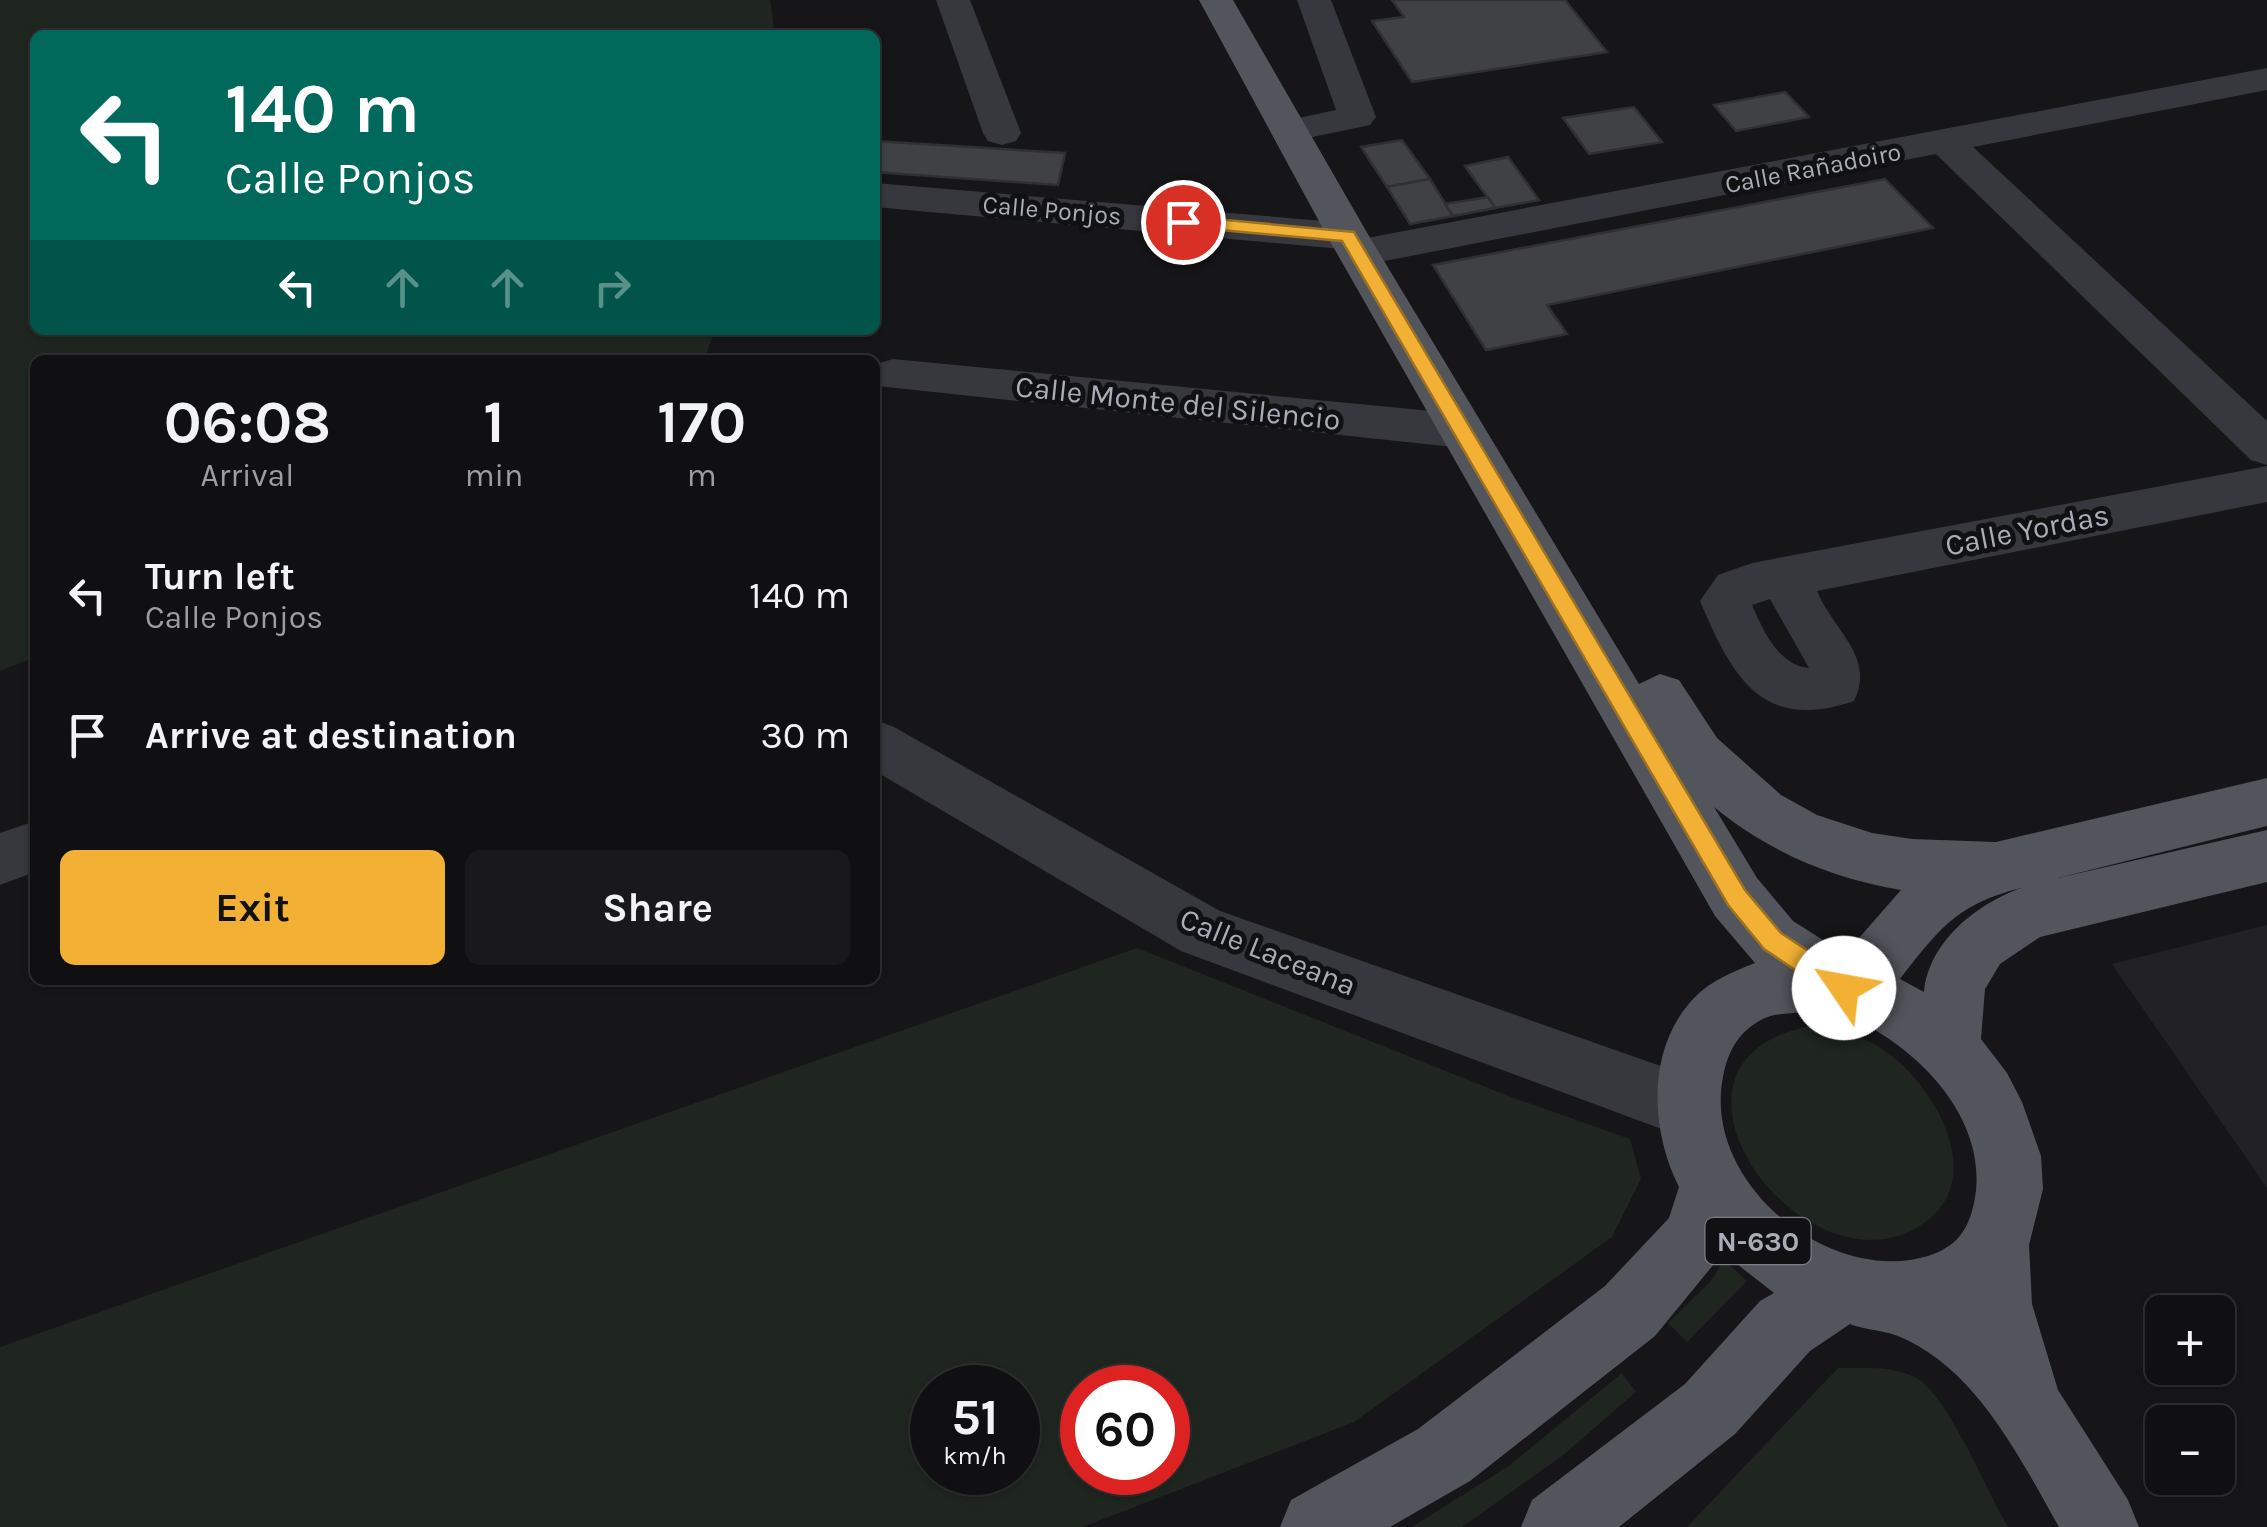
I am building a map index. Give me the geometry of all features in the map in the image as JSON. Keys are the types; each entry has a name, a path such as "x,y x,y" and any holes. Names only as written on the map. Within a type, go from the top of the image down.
{"main road":[{"path":"1216,0 1353,244 1736,898 1772,941 1848,990"},
{"path":"1514,520 1566,555 1695,752 1727,785 1759,809 1849,855 1898,867 1940,871 1996,868"},
{"path":"1848,990 1943,889 1996,868 2267,802"},
{"path":"1949,1049 1954,982 1979,944 2026,913 2267,856"},
{"name":"N-630","path":"1736,898 1744,962 1742,977 1728,1006 1704,1032 1690,1066 1686,1106 1694,1145 1712,1186 1746,1231 1790,1266 1948,1324 1998,1368 2030,1412"},
{"path":"1728,1006 1762,989 1802,984 1848,990 1887,1004 1949,1049 1986,1096 2008,1149 2011,1201 1996,1248 1997,1304 2030,1412 2100,1527"},
{"path":"1318,1527 1444,1455 1630,1311 1696,1238 1712,1186"},
{"path":"1559,1527 1710,1409 1785,1326 1868,1294 1936,1294 1970,1276 1996,1248"}],"street":[{"path":"953,0 1002,133"},
{"path":"1289,131 1357,117 1314,0"},
{"name":"Calle Rañadoiro","path":"1353,244 1946,143 2267,79"},
{"path":"1946,143 2267,448"},
{"name":"Calle Ponjos","path":"880,195 1353,244"},
{"name":"Calle Monte del Silencio","path":"893,375 1463,431"},
{"name":"Calle Yordas","path":"1787,577 2267,484"},
{"name":"Calle Laceana","path":"880,747 1202,932 1686,1106"},
{"path":"0,859 30,848"}],"shaded area":[{"path":"0,0 770,0 774,30 30,30 30,335 713,335 706,355 30,355 30,659 0,671"},
{"path":"2267,925 2267,1188 2112,964"},
{"path":"1137,948 1511,1097 1630,1139 1641,1179 1612,1237 1354,1422 1190,1486 1190,1365 1060,1365 1060,1495 1166,1495 1083,1527 0,1527 0,1347"},
{"path":"1806,1027 1840,1032 1872,1043 1913,1076 1931,1100 1945,1125 1953,1179 1944,1203 1924,1223 1878,1240 1831,1232 1789,1207 1755,1170 1735,1127 1733,1085 1755,1050"},
{"path":"1724,1260 1747,1281 1687,1342 1668,1323 1711,1281"},
{"path":"1838,1368 1891,1370 1921,1381 1956,1427 2008,1527 1687,1527"},
{"path":"1622,1373 1636,1392 1562,1456 1462,1527 1412,1527 1510,1465"}],"building":[{"path":"1392,0 1565,0 1607,52 1412,82 1372,21 1404,17"},
{"path":"1785,92 1809,117 1736,131 1714,105"},
{"path":"1634,107 1662,142 1589,154 1563,118"},
{"path":"1402,140 1430,179 1387,187 1361,147"},
{"path":"880,141 1065,153 1058,185 880,172"},
{"path":"1508,157 1539,200 1495,208 1465,166"},
{"path":"1430,179 1453,216 1410,224 1387,187"},
{"path":"1885,179 1933,228 1547,305 1567,334 1486,350 1433,265"},
{"path":"1488,197 1495,208 1453,216 1445,204"}],"route":[{"path":"1183,222 1348,236 1736,898 1772,941 1844,988"}]}
